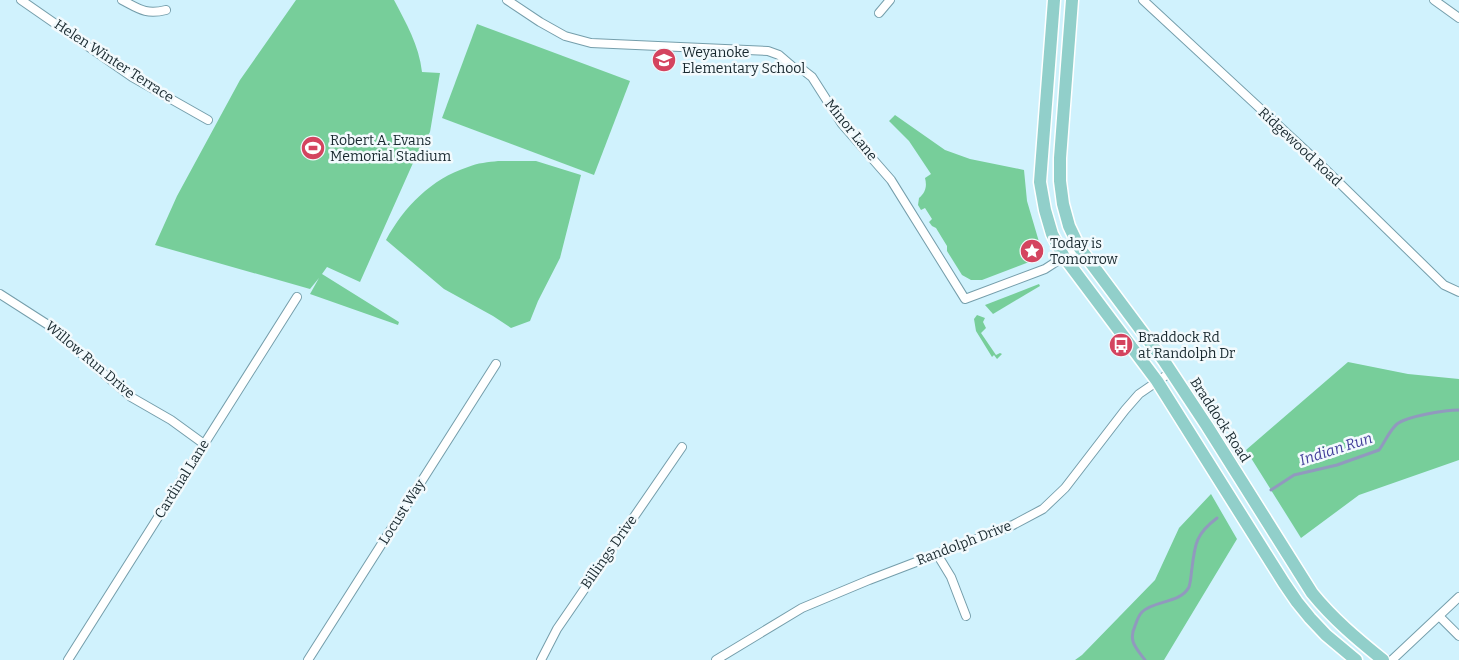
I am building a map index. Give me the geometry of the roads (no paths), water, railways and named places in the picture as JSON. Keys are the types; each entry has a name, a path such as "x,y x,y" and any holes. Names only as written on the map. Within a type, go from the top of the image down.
{"main road":[{"path":"1054,0 1040,182 1052,234 1064,257 1156,381 1297,602 1326,635 1356,660"},
{"name":"Braddock Road","path":"1072,0 1060,158 1063,204 1069,226 1079,247 1171,372 1207,426 1312,593 1350,634 1382,660"}],"street":[{"name":"Helen Winter Terrace","path":"21,0 132,77 208,120"},
{"path":"122,0 145,12 156,13 166,10"},
{"name":"Minor Lane","path":"508,0 540,22 566,36 591,43 768,51 779,55 793,67 803,70 812,77 842,124 891,180 965,299 1045,269 1079,247"},
{"path":"879,13 890,0"},
{"name":"Ridgewood Road","path":"1143,0 1320,164 1444,285 1459,292"},
{"path":"1434,0 1459,18"},
{"name":"Willow Run Drive","path":"0,294 53,328 131,396 171,420 204,444"},
{"name":"Cardinal Lane","path":"68,660 297,297"},
{"name":"Locust Way","path":"308,660 496,364"},
{"name":"Randolph Drive","path":"716,660 802,608 1014,525 1043,510 1065,488 1139,394 1171,372"},
{"name":"Billings Drive","path":"541,660 557,628 682,447"},
{"path":"937,554 950,577 966,616"},
{"path":"1392,660 1459,598"},
{"path":"1439,616 1459,636"}],"waterway":[{"name":"Indian Run","path":"1271,490 1294,475 1337,465 1379,450 1397,424 1409,418 1459,410"},
{"name":"Indian Run","path":"1145,660 1136,648 1132,636 1139,617 1147,608 1180,596 1189,587 1194,552 1198,540 1205,529 1217,518"}],"place":[{"name":"Weyanoke Elementary School","path":"664,60"},
{"name":"Robert A. Evans Memorial Stadium","path":"313,148"},
{"name":"Today is Tomorrow","path":"1032,251"},
{"name":"Braddock Rd at Randolph Dr","path":"1121,345"}]}
